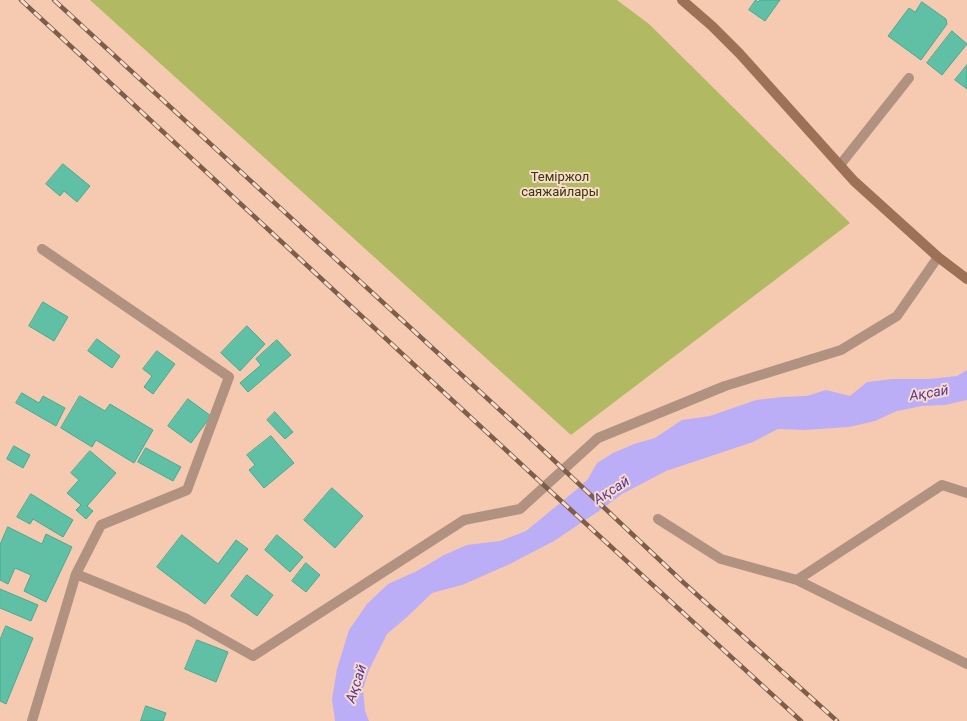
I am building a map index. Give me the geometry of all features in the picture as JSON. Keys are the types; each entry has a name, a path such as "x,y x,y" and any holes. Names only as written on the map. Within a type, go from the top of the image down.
{"main road":[{"path":"682,0 712,26 740,54 854,181 938,258 967,279"}],"street":[{"path":"840,165 909,78"},
{"path":"32,721 76,574 101,525 187,490 229,377 42,249"},
{"path":"76,574 187,619 253,656 464,520 520,509 598,438 725,386 841,350 897,316 938,258"},
{"path":"797,580 942,485 967,493"},
{"path":"658,519 721,559 797,580 967,664"}],"green space":[{"name":"Теміржол саяжайлары","path":"90,0 617,0 649,24 850,223 571,435"}],"water":[{"name":"Ақсай","path":"967,370 967,400 945,405 922,406 897,411 875,421 849,427 804,430 778,429 753,442 666,471 622,494 554,541 510,564 462,585 432,593 387,634 369,670 363,689 365,711 369,721 335,721 332,699 337,669 349,630 367,604 388,584 417,571 444,555 467,545 500,541 526,531 588,479 597,463 613,453 634,444 655,438 682,420 710,416 756,400 807,396 826,390 850,396 867,382 892,379 929,379 957,376"}],"building":[{"path":"756,0 758,2 760,0 780,0 765,21 749,10"},
{"path":"922,2 946,19 947,24 921,60 888,36 909,8 915,12"},
{"path":"952,31 967,44 942,75 927,63"},
{"path":"967,65 967,89 955,80"},
{"path":"63,164 90,186 77,202 64,191 60,196 46,184"},
{"path":"43,302 68,317 54,341 29,326"},
{"path":"247,326 265,344 240,371 221,353"},
{"path":"97,339 120,356 112,368 88,351"},
{"path":"277,340 291,355 248,392 240,383 261,365 256,359"},
{"path":"157,351 175,364 153,394 144,387 152,376 143,369"},
{"path":"22,393 39,403 43,396 65,408 56,426 16,403"},
{"path":"80,396 105,411 110,404 153,430 134,463 96,440 92,447 61,428"},
{"path":"188,399 211,416 191,443 168,426"},
{"path":"275,412 293,432 285,439 267,420"},
{"path":"271,436 294,463 264,488 249,470 255,465 247,455"},
{"path":"14,446 30,455 23,468 7,459"},
{"path":"146,448 181,467 173,481 138,462"},
{"path":"90,451 116,473 87,506 93,511 86,519 76,510 81,505 67,493 79,480 71,473"},
{"path":"332,488 363,516 335,548 304,520"},
{"path":"31,494 73,520 63,537 33,519 30,524 17,517"},
{"path":"8,527 42,544 46,534 72,547 46,602 24,591 31,575 15,568 8,584 0,580 0,545"},
{"path":"182,535 218,564 236,540 248,549 205,604 157,567"},
{"path":"277,535 303,557 290,572 265,550"},
{"path":"306,563 320,575 306,592 292,581"},
{"path":"247,575 273,595 257,616 231,596"},
{"path":"0,589 38,605 31,621 0,608"},
{"path":"6,626 33,638 6,704 0,701 0,640"},
{"path":"197,640 228,652 216,682 185,669"},
{"path":"146,706 166,713 163,721 141,721"}],"railway":[{"path":"21,0 535,477 801,721"},
{"path":"54,0 526,434 684,583 837,721"}]}
